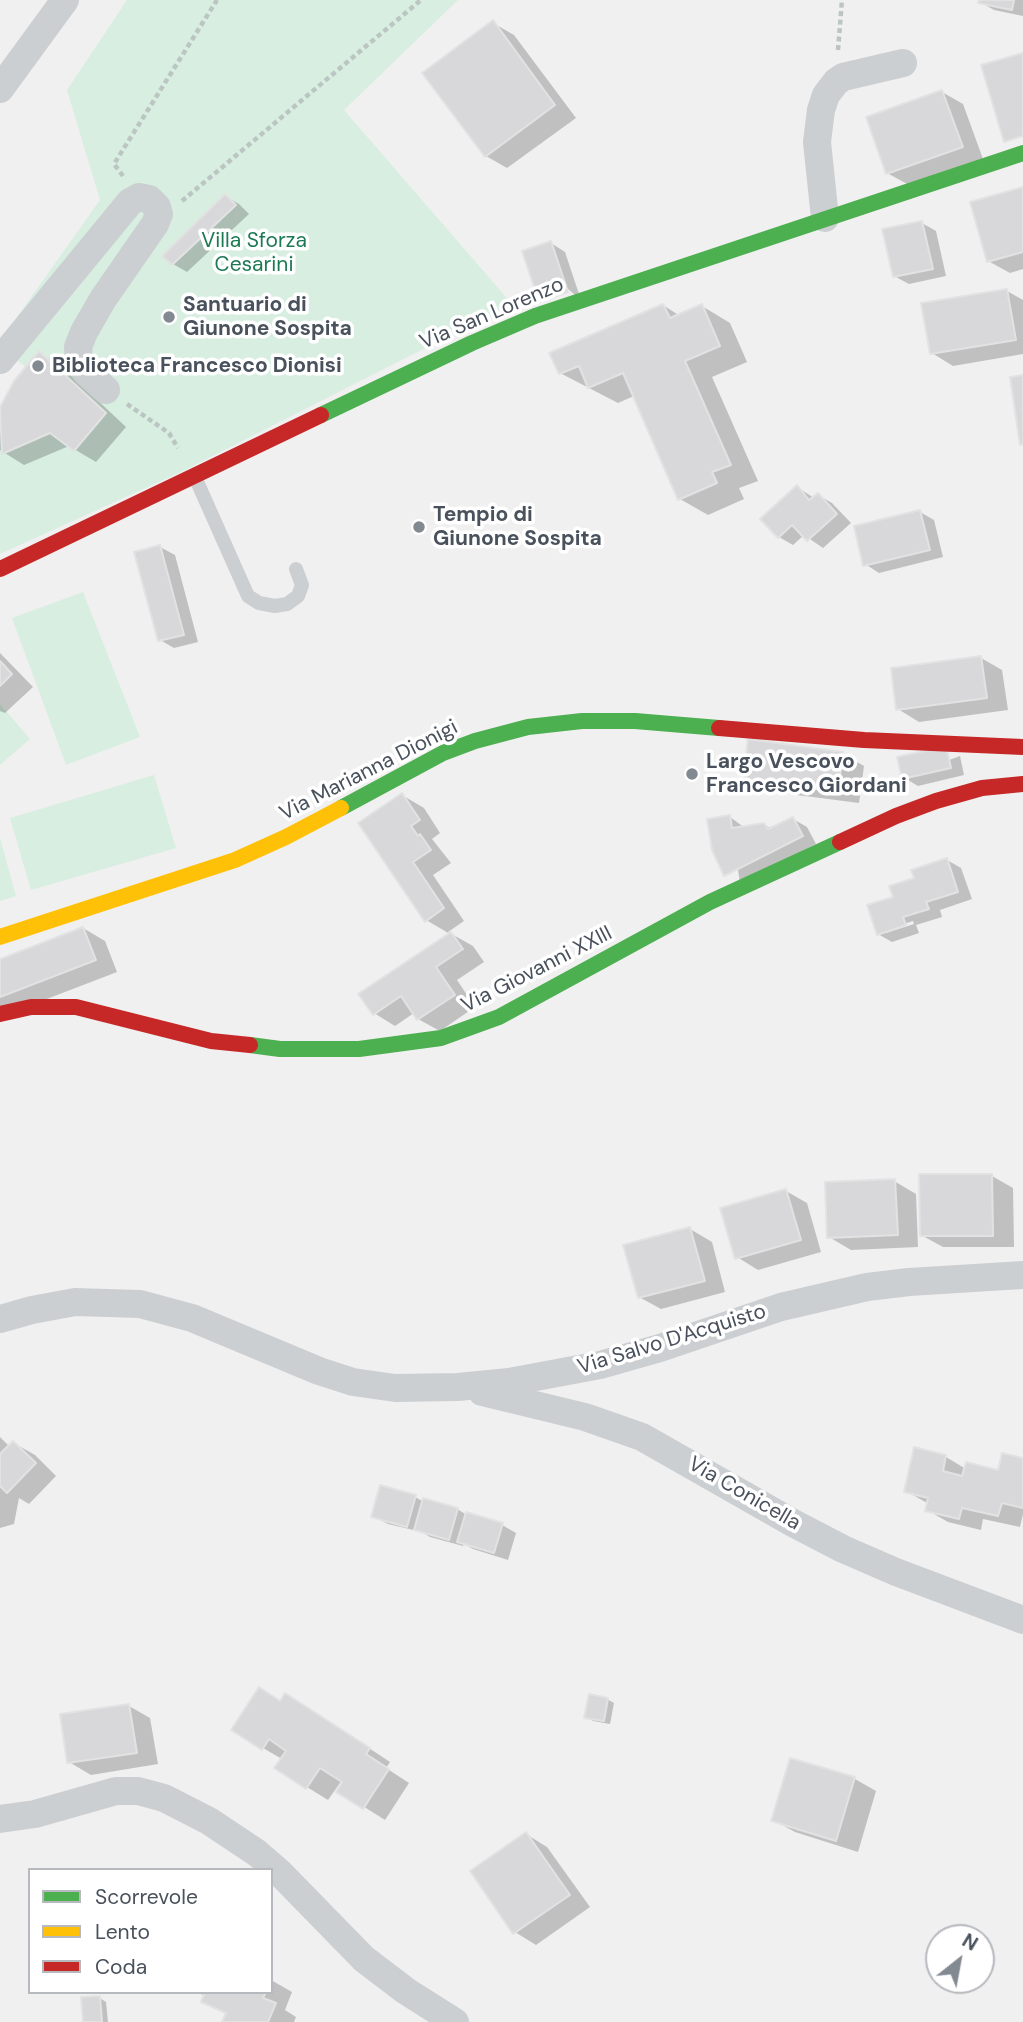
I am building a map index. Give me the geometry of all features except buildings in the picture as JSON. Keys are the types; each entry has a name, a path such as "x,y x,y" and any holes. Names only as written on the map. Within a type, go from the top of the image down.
{"street":[{"path":"0,89 65,0"},
{"path":"825,218 817,160 817,125 822,104 836,82 850,75 903,63"},
{"name":"Via San Lorenzo","path":"0,569 472,343 535,316 1023,153"},
{"path":"0,360 130,202 139,197 149,199 157,207 159,214 155,224 103,299 78,347 79,359 86,372 106,390"},
{"name":"Via Marianna Dionigi","path":"0,937 235,860 286,837 443,753 475,741 528,727 582,721 645,722 864,740 1023,747"},
{"name":"Via Giovanni XXIII","path":"0,1014 31,1007 76,1007 211,1041 280,1049 359,1049 428,1041 463,1032 499,1017 710,902 896,816 982,788 1023,784"},
{"name":"Via Salvo D'Acquisto","path":"0,1319 75,1302 140,1304 192,1318 319,1371 353,1382 395,1388 458,1387 520,1380 600,1365 660,1349 781,1307 867,1287 1023,1275"},
{"name":"Via Conicella","path":"458,1387 585,1417 631,1433 672,1452 843,1549 1023,1620"},
{"path":"0,1819 35,1814 116,1791 138,1791 164,1798 220,1827 257,1853 279,1872 363,1959 406,1991 455,2022"}],"lane":[{"path":"194,476 248,596 259,603 275,606 287,604 298,596 302,585 296,569"}],"path":[{"path":"139,197 114,164 217,0"},
{"path":"155,224 421,0"},
{"path":"836,82 842,0"},
{"path":"106,390 169,433 194,476"}],"green space":[{"name":"Villa Sforza Cesarini","path":"127,0 458,0 344,110 512,304 183,471 0,554 0,407 25,366 0,348 0,341 100,200 67,90"},
{"path":"83,592 140,737 66,765 12,618"},
{"path":"0,704 30,739 0,765"},
{"path":"154,775 176,848 31,890 10,818"},
{"path":"0,838 16,896 0,901"}],"traffic: fast":[{"path":"321,415 535,316 1023,153"},
{"path":"341,808 443,753 475,741 528,727 582,721 635,721 719,728"},
{"path":"250,1045 280,1049 359,1049 441,1038 499,1017 710,902 840,842"}],"traffic: slow":[{"path":"0,937 235,860 341,808"}],"traffic: jam":[{"path":"0,569 321,415"},
{"path":"719,728 864,740 1023,747"},
{"path":"840,842 936,801 982,788 1023,784"},
{"path":"0,1014 31,1007 76,1007 211,1041 250,1045"}],"place":[{"name":"Santuario di Giunone Sospita","path":"169,317"},
{"name":"Biblioteca Francesco Dionisi","path":"38,366"},
{"name":"Tempio di Giunone Sospita","path":"419,527"},
{"name":"Largo Vescovo Francesco Giordani","path":"692,774"}]}
